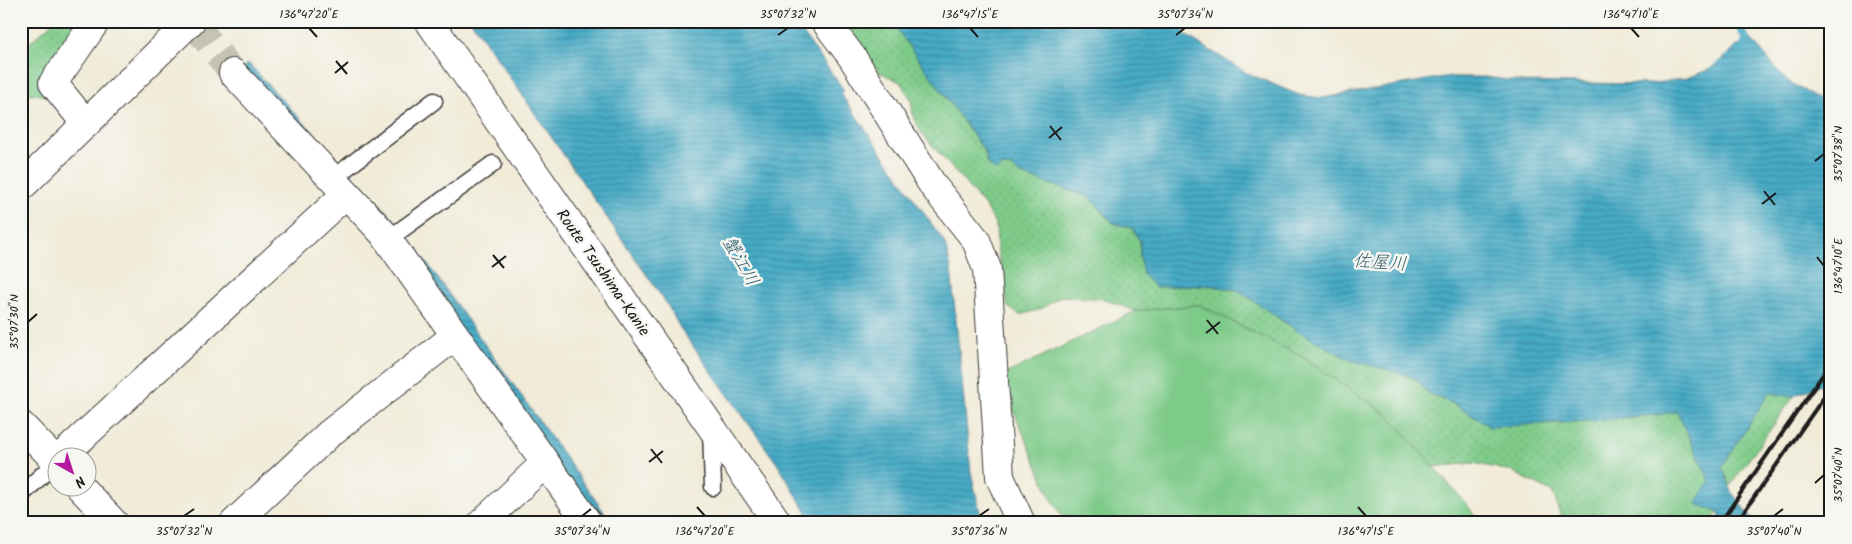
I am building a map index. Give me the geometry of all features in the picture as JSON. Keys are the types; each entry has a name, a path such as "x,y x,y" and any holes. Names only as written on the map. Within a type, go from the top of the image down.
{"main road":[{"path":"86,124 53,83 96,21"},
{"path":"21,187 191,21"},
{"name":"Route Tsushima-Kanie","path":"429,21 778,523"},
{"path":"825,21 852,57 934,187 976,240 987,270 1000,477 1021,523"},
{"path":"232,73 341,179 394,235 455,336 588,523"},
{"path":"73,446 341,179"},
{"path":"234,523 330,433 455,336"},
{"path":"21,425 48,451"},
{"path":"482,523 545,463"},
{"path":"89,496 114,523"}],"lane":[{"path":"341,179 434,101"},
{"path":"394,235 493,164"},
{"path":"711,426 713,487"},
{"path":"21,495 48,470"}],"green space":[{"path":"54,21 82,21 43,77 46,96 28,93 21,85 21,50"},
{"path":"837,21 891,21 986,153 986,161 1013,167 1019,174 1090,197 1113,223 1132,228 1140,241 1140,257 1155,287 1206,285 1238,290 1296,330 1416,379 1428,393 1456,405 1490,427 1605,420 1677,412 1710,481 1718,512 1710,523 1563,523 1553,493 1511,471 1473,463 1433,467 1388,415 1299,355 1199,305 1136,311 1103,299 1061,296 1041,309 1020,315 1008,307 997,248 996,225 984,205 920,131 913,114 911,99 900,82 879,72"},
{"path":"1199,305 1299,355 1389,416 1469,507 1478,523 1066,523 1051,498 999,377 1136,311"},
{"path":"1769,392 1794,396 1730,486 1722,467"}],"water":[{"name":"蟹江川","path":"471,21 787,21 793,28 797,25 844,90 841,94 945,243 951,269 971,472 980,512 986,523 813,523 778,465 680,328 668,306"},
{"name":"佐屋川","path":"891,21 1177,21 1187,36 1247,73 1299,95 1322,98 1444,77 1486,77 1523,82 1649,84 1687,78 1710,69 1746,39 1752,40 1786,80 1821,100 1831,102 1831,381 1794,396 1769,393 1722,467 1733,494 1755,523 1722,523 1718,512 1696,504 1710,481 1677,412 1605,420 1490,427 1456,405 1428,393 1416,379 1350,360 1296,330 1238,290 1206,285 1155,287 1143,275 1140,241 1132,228 1113,223 1090,197 1019,174 1012,167 1003,166 998,171 992,168 986,161 986,153"},
{"path":"248,63 391,216 429,266 612,523 601,523 243,67"}],"waterway":[{"path":"1736,21 1746,39 1743,49"}],"tunnel":[{"path":"192,21 233,73"}],"railway":[{"path":"1720,523 1831,363"},
{"path":"1736,523 1831,387"}]}
